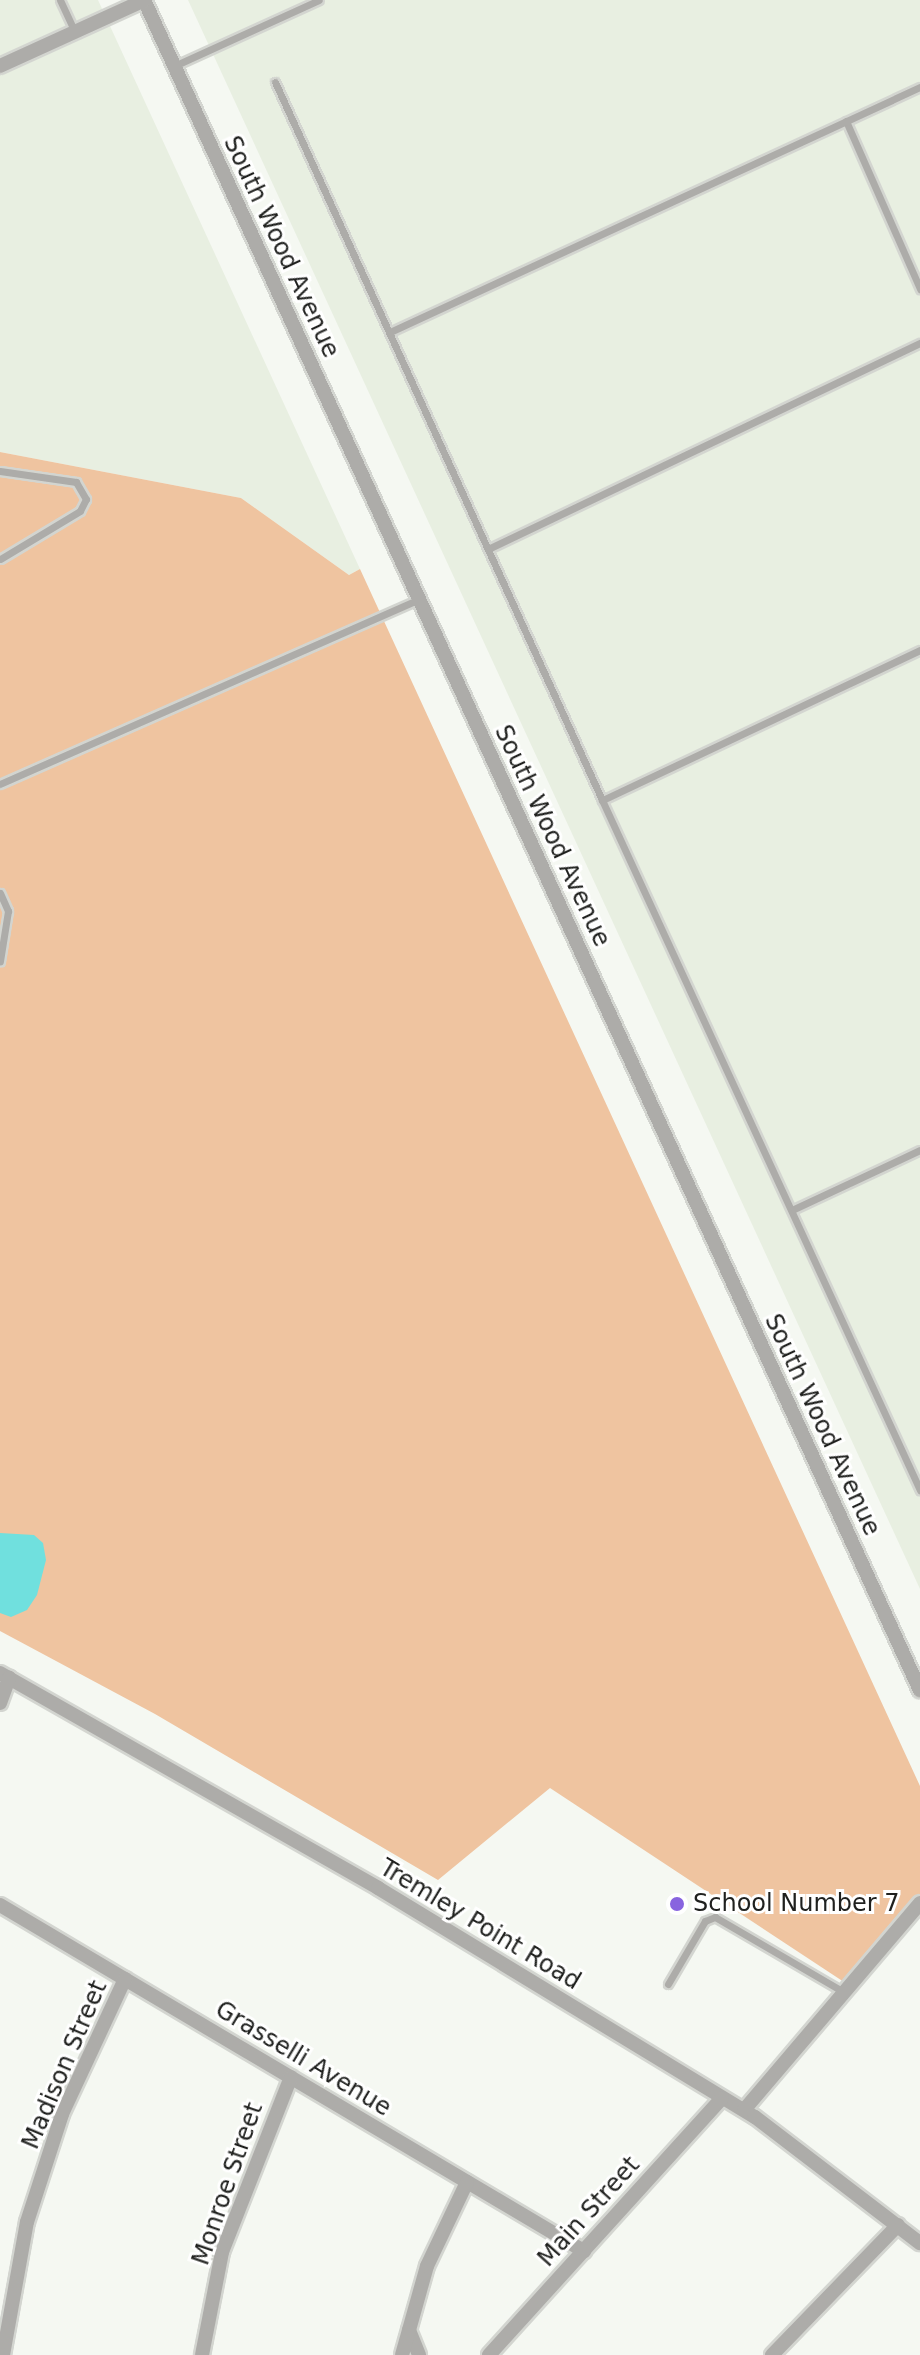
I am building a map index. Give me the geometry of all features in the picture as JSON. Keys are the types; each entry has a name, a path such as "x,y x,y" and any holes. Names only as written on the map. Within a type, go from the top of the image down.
{"street":[{"path":"0,66 144,0"},
{"name":"South Wood Avenue","path":"144,0 920,1690"},
{"path":"0,1703 4,1675"},
{"name":"Tremley Point Road","path":"4,1675 378,1888 744,2110 920,2243"},
{"path":"744,2110 920,1903"},
{"name":"Grasselli Avenue","path":"0,1905 584,2251"},
{"name":"Madison Street","path":"4,2353 27,2222 62,2114 125,1979"},
{"name":"Monroe Street","path":"202,2355 222,2252 291,2077"},
{"name":"Main Street","path":"489,2355 722,2098"},
{"path":"402,2355 427,2266 467,2182"},
{"path":"772,2355 898,2225"},
{"path":"409,2328 419,2355"}],"lane":[{"path":"60,0 75,32"},
{"path":"174,66 319,0"},
{"path":"275,82 602,800 794,1209 920,1490"},
{"path":"390,332 920,87"},
{"path":"846,121 920,289"},
{"path":"488,549 920,343"},
{"path":"0,471 76,482 86,499 72,516 0,559"},
{"path":"0,784 419,599"},
{"path":"602,800 920,650"},
{"path":"0,893 8,911 0,961"},
{"path":"794,1209 920,1150"},
{"path":"668,1984 705,1921 715,1917 844,1992"}],"shaded area":[{"path":"0,0 98,0 360,569 349,575 241,498 0,452"},
{"path":"188,0 920,0 920,1589"},
{"path":"0,452 241,498 349,575 360,569 920,1786 920,1898 847,1984 550,1788 438,1880 155,1714 0,1631"}],"water":[{"path":"0,1533 34,1535 43,1543 46,1560 37,1595 27,1610 11,1617 0,1613"}],"place":[{"name":"School Number 7","path":"677,1904"}]}
